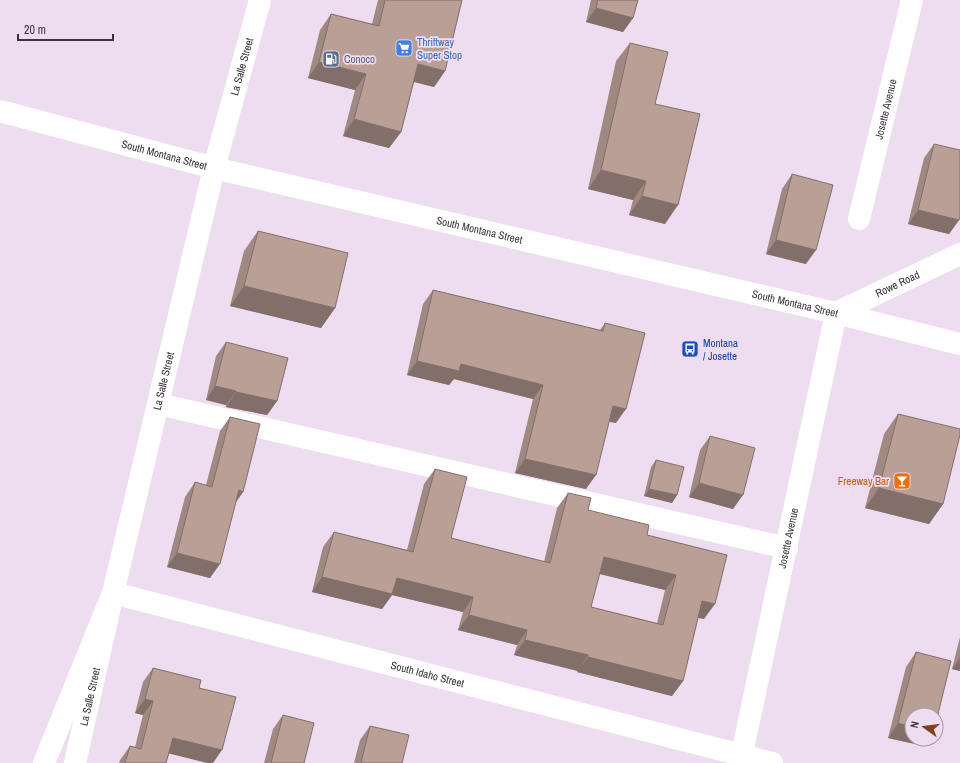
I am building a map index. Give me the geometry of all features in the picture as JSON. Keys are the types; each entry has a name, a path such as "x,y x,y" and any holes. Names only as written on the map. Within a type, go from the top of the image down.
{"main road":[{"name":"La Salle Street","path":"74,763 214,168 260,0"},
{"name":"Josette Avenue","path":"859,219 912,0"},
{"name":"South Montana Street","path":"0,111 214,168 836,313 960,344"},
{"name":"Rowe Road","path":"836,313 960,254"},
{"name":"Josette Avenue","path":"741,759 836,313"},
{"path":"158,404 786,548"},
{"path":"44,763 113,593"},
{"name":"South Idaho Street","path":"113,593 741,759 772,763"}],"building":[{"path":"385,0 462,0 445,71 418,64 401,132 354,119 366,74 319,62 331,14 379,26"},
{"path":"598,0 638,0 633,18 596,8"},
{"path":"630,43 668,52 655,104 700,114 678,205 642,196 646,181 601,170"},
{"path":"934,144 960,150 959,220 918,210"},
{"path":"792,174 833,185 816,250 776,240"},
{"path":"258,231 348,253 335,308 244,286"},
{"path":"433,290 603,331 605,323 645,333 626,409 613,406 596,475 525,459 543,385 461,364 459,371 417,361"},
{"path":"226,342 288,358 277,401 215,386"},
{"path":"898,414 960,429 960,435 943,504 879,488"},
{"path":"230,417 260,424 243,492 239,490 220,564 177,553 195,482 212,487"},
{"path":"710,436 755,448 743,495 699,483"},
{"path":"656,460 684,467 677,495 649,489"},
{"path":"435,469 467,477 451,538 550,563 568,493 591,498 588,510 649,525 647,535 727,555 715,604 702,601 683,681 588,657 588,655 525,640 527,630 469,615 473,597 397,578 392,594 322,577 334,532 413,552","holes":["604,557 676,575 663,625 591,607"]},
{"path":"916,652 951,661 940,707 904,707 904,725 898,723"},
{"path":"153,668 201,680 199,688 236,697 222,750 173,738 166,763 125,763 130,746 141,749 153,701 145,699"},
{"path":"283,715 314,723 304,763 271,763"},
{"path":"370,726 409,735 402,763 361,763"}],"place":[{"name":"Thriftway Super Stop","path":"404,48"},
{"name":"Conoco","path":"331,59"},
{"name":"Montana / Josette","path":"690,349"},
{"name":"Freeway Bar","path":"902,481"}]}
